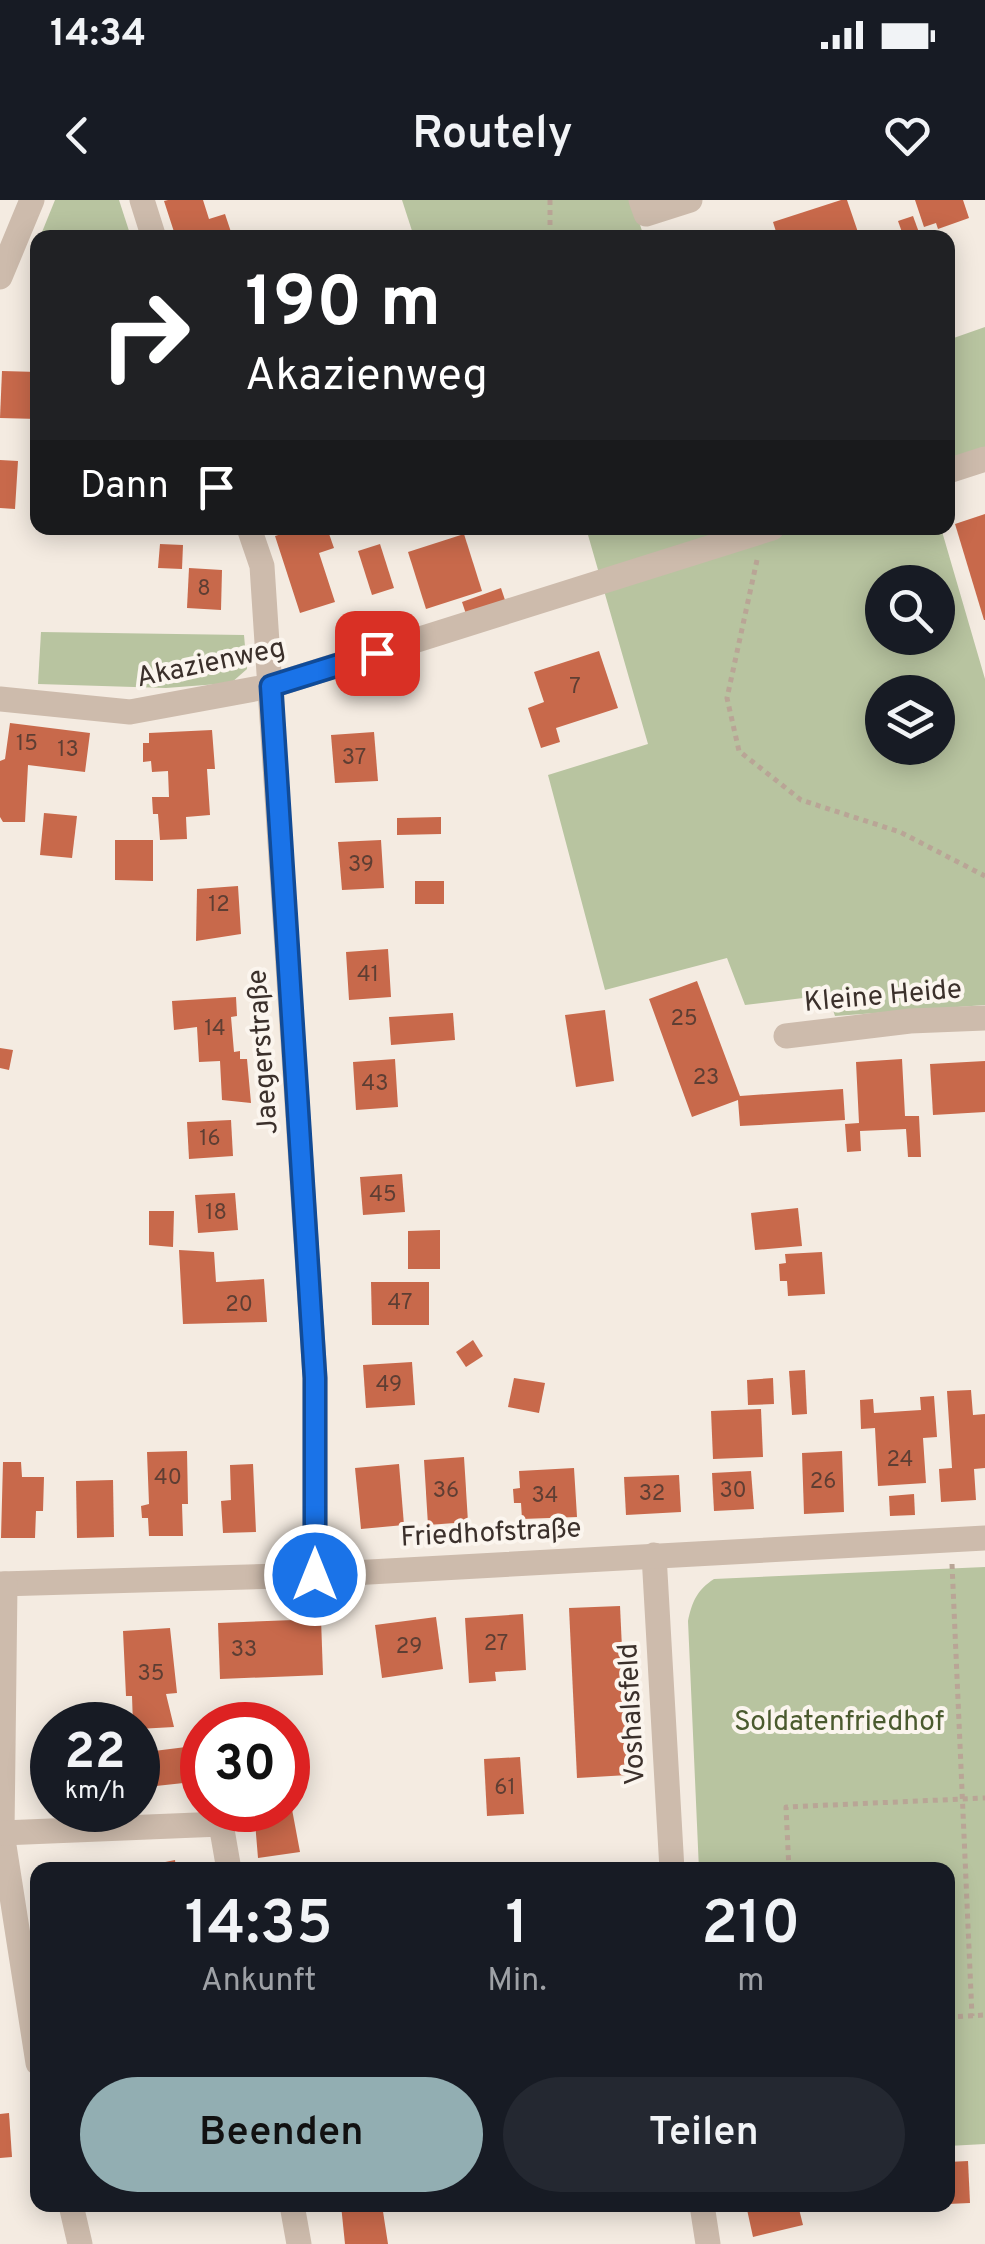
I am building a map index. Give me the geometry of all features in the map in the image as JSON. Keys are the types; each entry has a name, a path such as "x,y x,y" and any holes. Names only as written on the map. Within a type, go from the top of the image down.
{"street":[{"path":"0,277 32,200"},
{"path":"142,200 151,230"},
{"path":"641,200 646,214 690,200"},
{"path":"955,469 985,459"},
{"name":"Jaegerstraße","path":"251,535 262,566 315,1378 315,1575"},
{"name":"Akazienweg","path":"0,699 130,712 271,686 749,535"},
{"name":"Kleine Heide","path":"786,1036 910,1021 985,1018"},
{"name":"Friedhofstraße","path":"3,1584 315,1575 985,1538"},
{"name":"Voshalsfeld","path":"654,1555 672,1862"},
{"path":"3,1584 2,1833 30,2012"},
{"path":"2,1833 221,1824 228,1862"},
{"path":"72,2212 80,2244"},
{"path":"293,2212 300,2244"},
{"path":"703,2212 708,2244"}],"path":[{"path":"550,200 550,230"},
{"path":"767,535 727,698 739,751 801,800 900,832 985,876"},
{"path":"950,1540 972,2016"},
{"path":"789,1862 786,1807 985,1798"},
{"path":"955,2017 985,2015"}],"green space":[{"path":"55,200 119,200 129,230 43,230"},
{"path":"402,200 632,200 642,230 412,230"},
{"path":"985,327 985,459 955,469 955,338"},
{"path":"588,535 943,535 952,565 865,565 865,655 955,655 955,576 985,679 985,1005 835,1016 828,995 745,1005 727,958 605,990 548,775 648,744"},
{"path":"41,632 244,635 247,669 231,683 166,688 38,684"},
{"name":"Soldatenfriedhof","path":"985,1567 985,2144 955,2146 955,1862 699,1862 688,1621 696,1597 714,1579"}],"building":[{"path":"203,200 209,219 225,214 230,230 173,230 164,201"},
{"path":"847,200 857,230 776,230 773,222"},
{"path":"915,200 963,200 969,218 938,229 936,223 924,227"},
{"path":"913,216 918,230 901,230 898,221"},
{"path":"2,371 30,372 30,419 0,418"},
{"path":"0,460 18,461 15,509 0,508"},
{"path":"985,514 985,620 984,620 955,524"},
{"path":"329,535 334,548 319,553 335,602 300,613 275,536"},
{"path":"464,535 482,591 426,609 408,552"},
{"path":"160,544 183,545 182,569 158,568"},
{"path":"380,544 394,588 372,595 358,551"},
{"path":"189,568 222,570 221,610 187,608"},
{"path":"501,588 505,600 466,614 462,602"},
{"path":"599,651 618,708 556,728 560,742 541,748 528,708 544,702 534,672"},
{"path":"10,723 90,733 85,772 28,765 25,822 3,822 0,817 0,761 5,759"},
{"path":"212,730 215,769 207,769 210,815 186,817 187,839 160,840 152,797 169,797 168,771 152,772 151,761 143,762 143,743 149,743 149,733"},
{"path":"374,732 378,781 335,783 331,735"},
{"path":"44,813 77,816 72,858 40,855"},
{"path":"441,817 441,834 397,835 397,818"},
{"path":"115,840 153,840 153,881 115,880"},
{"path":"381,840 384,888 342,890 338,842"},
{"path":"415,881 444,881 444,904 415,904"},
{"path":"238,886 241,934 196,941 197,889"},
{"path":"388,949 391,997 349,1000 346,952"},
{"path":"697,981 740,1096 843,1089 845,1120 740,1126 738,1100 692,1117 649,999"},
{"path":"236,997 237,1016 231,1017 234,1052 240,1051 240,1059 247,1059 251,1103 222,1100 220,1061 199,1062 197,1027 174,1030 172,1001"},
{"path":"605,1010 614,1081 576,1087 565,1015"},
{"path":"453,1013 455,1040 391,1045 389,1017"},
{"path":"0,1048 13,1050 9,1070 0,1068"},
{"path":"395,1059 398,1107 356,1110 353,1062"},
{"path":"902,1059 905,1116 919,1116 921,1157 908,1157 906,1129 860,1131 861,1151 847,1152 845,1124 859,1123 856,1062"},
{"path":"985,1061 985,1112 933,1115 930,1064"},
{"path":"231,1120 233,1156 189,1159 187,1122"},
{"path":"402,1174 405,1212 363,1215 360,1177"},
{"path":"235,1193 238,1230 198,1233 195,1195"},
{"path":"798,1208 802,1246 755,1250 751,1213"},
{"path":"149,1211 174,1211 173,1247 149,1245"},
{"path":"440,1230 440,1269 408,1269 408,1231"},
{"path":"179,1250 214,1252 216,1282 264,1279 267,1322 183,1324"},
{"path":"822,1252 825,1294 788,1296 787,1281 780,1281 779,1264 786,1263 785,1254"},
{"path":"371,1282 429,1282 429,1325 372,1325"},
{"path":"473,1340 483,1356 466,1367 456,1352"},
{"path":"412,1362 415,1405 366,1408 363,1365"},
{"path":"805,1370 807,1414 792,1415 789,1371"},
{"path":"514,1378 545,1383 539,1413 508,1407"},
{"path":"773,1378 774,1404 748,1405 747,1380"},
{"path":"971,1390 973,1415 985,1414 985,1468 974,1469 976,1500 941,1502 939,1469 952,1468 947,1391"},
{"path":"934,1396 937,1437 923,1438 926,1483 878,1486 875,1428 861,1429 860,1400 873,1399 874,1413 921,1410 920,1397"},
{"path":"761,1409 763,1457 713,1459 711,1411"},
{"path":"187,1451 188,1504 182,1504 183,1536 149,1536 148,1518 142,1518 141,1506 149,1504 147,1452"},
{"path":"842,1451 844,1512 804,1514 802,1453"},
{"path":"464,1457 468,1522 428,1525 424,1460"},
{"path":"3,1462 21,1462 22,1477 44,1477 43,1511 36,1511 35,1538 1,1538"},
{"path":"253,1464 256,1532 223,1533 221,1501 231,1500 230,1465"},
{"path":"399,1464 404,1525 361,1529 355,1468"},
{"path":"574,1468 577,1517 522,1519 521,1503 514,1503 513,1489 520,1488 519,1471"},
{"path":"751,1471 754,1509 714,1511 712,1473"},
{"path":"679,1475 681,1512 626,1515 624,1477"},
{"path":"113,1480 114,1537 77,1538 76,1481"},
{"path":"914,1494 915,1515 890,1516 889,1496"},
{"path":"620,1606 628,1775 577,1778 569,1608"},
{"path":"523,1614 526,1670 495,1672 496,1681 469,1683 465,1618"},
{"path":"436,1617 443,1669 382,1678 375,1625"},
{"path":"321,1619 323,1675 220,1679 218,1623"},
{"path":"170,1628 177,1693 166,1694 174,1727 160,1728 160,1702 132,1702 132,1696 126,1696 123,1631"},
{"path":"180,1748 180,1783 160,1786 160,1750"},
{"path":"520,1757 524,1814 487,1816 484,1759"},
{"path":"256,1832 296,1832 300,1852 258,1858"},
{"path":"9,2113 12,2157 0,2158 0,2114"},
{"path":"968,2161 970,2203 955,2204 955,2162"},
{"path":"342,2212 383,2212 388,2244 345,2244"},
{"path":"748,2212 800,2212 803,2225 753,2237"}],"route":[{"path":"315,1575 315,1378 271,686 377,653"}]}
